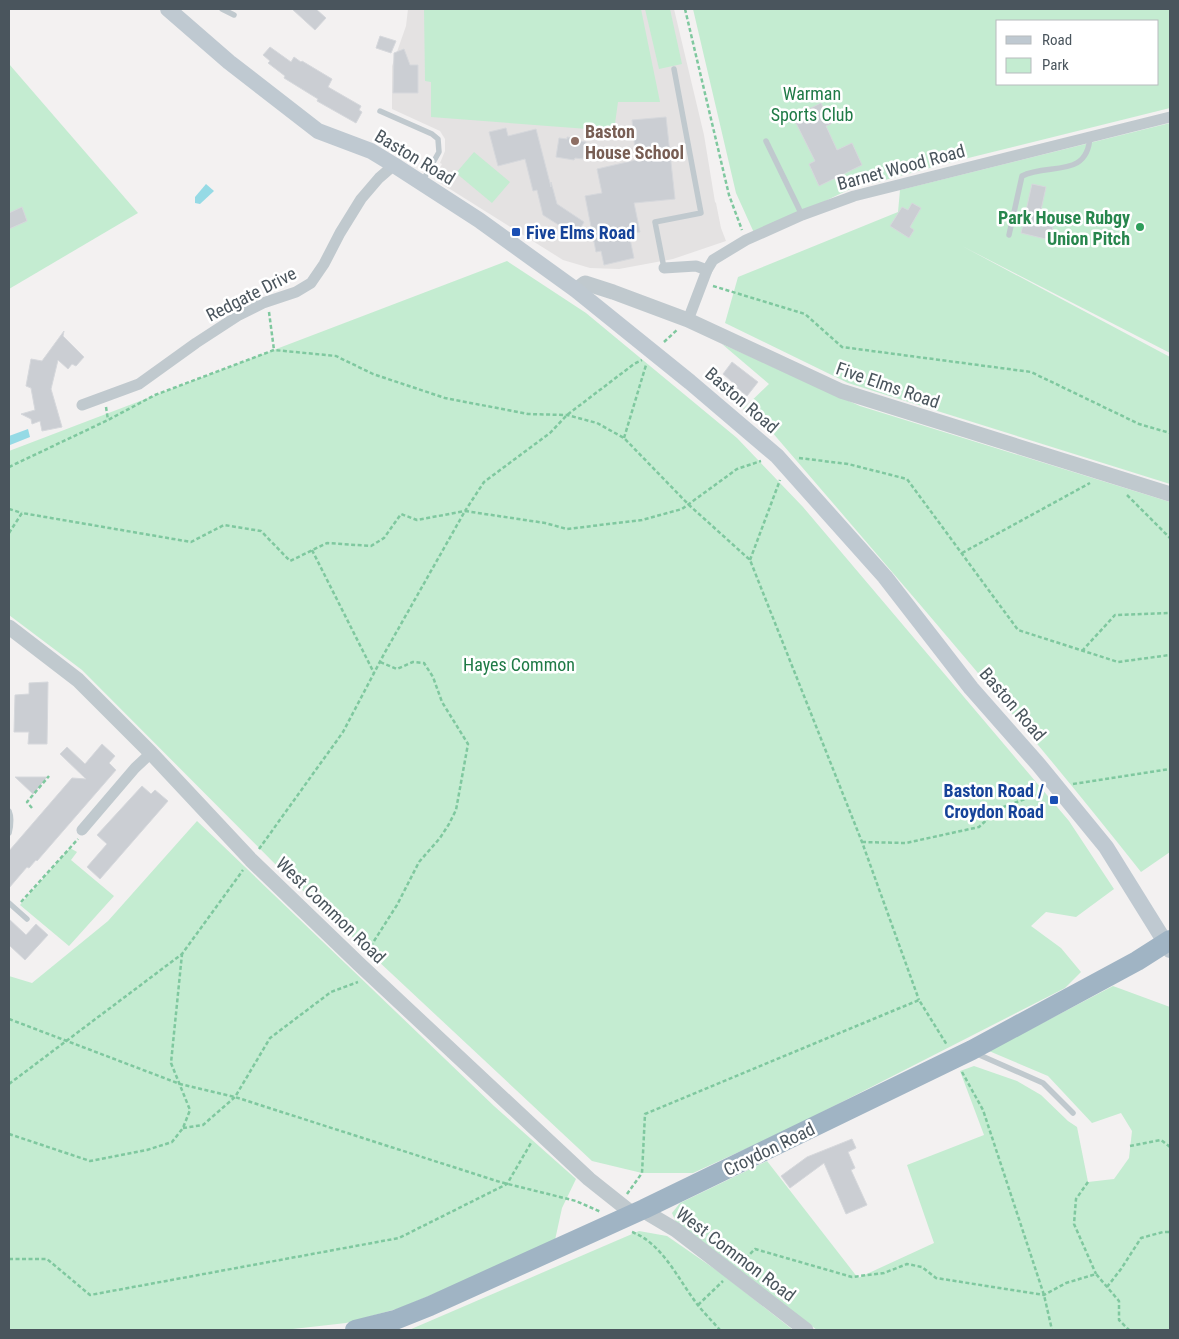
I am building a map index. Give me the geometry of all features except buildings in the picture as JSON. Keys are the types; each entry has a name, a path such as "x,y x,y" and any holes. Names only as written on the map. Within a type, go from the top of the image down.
{"highway":[{"name":"Croydon Road","path":"355,1330 395,1320 530,1262 630,1212 963,1054 1169,944"}],"main road":[{"name":"Baston Road","path":"175,13 229,62 318,131 371,151 394,165 479,220 576,290 690,382 781,461 885,577 971,688 1057,786 1106,847 1169,944"}],"street":[{"name":"Barnet Wood Road","path":"688,320 707,270 713,260 746,240 802,215 854,196 1170,117"},
{"name":"Redgate Drive","path":"82,405 139,384 239,315 296,292 311,283 362,199 379,178 394,165"},
{"path":"664,268 696,266 707,270"},
{"name":"Five Elms Road","path":"576,290 586,284 614,292 688,320 841,391 1170,494"},
{"name":"West Common Road","path":"9,627 78,680 151,753 251,860 359,964 589,1179 630,1212 649,1214 676,1230 806,1330"},
{"path":"82,830 135,768 151,753"}],"lane":[{"path":"222,9 234,15"},
{"path":"664,268 655,222 701,213 674,69"},
{"path":"380,111 432,134 438,139 439,152 421,184"},
{"path":"1009,235 1022,176 1031,170 1058,170 1074,164 1085,156 1090,146 1090,136"},
{"path":"766,141 802,215"},
{"path":"9,811 11,815 9,833"},
{"path":"9,903 27,919"},
{"path":"963,1054 976,1055 1043,1083 1074,1113"}],"path":[{"path":"685,9 729,195 746,240"},
{"path":"702,283 805,314 842,347 1031,372 1139,424 1170,433"},
{"path":"268,302 274,350"},
{"path":"9,467 108,420 155,395 274,350 336,356 373,374 445,398 528,414 567,416 597,423 624,438 689,506 750,560 862,842 919,1000 963,1054 1044,1296 1050,1330"},
{"path":"9,1084 182,954 343,732 465,511 484,482 550,433 567,416 634,364"},
{"path":"624,438 646,365"},
{"path":"750,560 781,461"},
{"path":"9,509 22,513 191,542 224,525 261,531 290,561 327,543 370,546 384,538 401,514 417,520 465,511 545,523 567,529 642,520 682,509 689,506 737,469 781,461 848,464 907,479 1018,630 1118,662 1170,655"},
{"path":"962,553 1106,474"},
{"path":"1125,493 1170,538"},
{"path":"9,533 22,513"},
{"path":"312,550 374,673"},
{"path":"1082,651 1115,615 1170,613"},
{"path":"183,1128 203,1125 235,1097 270,1038 332,992 359,982 359,964 397,905 420,862 440,838 456,810 468,744 442,702 433,677 424,664 413,662 397,669 380,662"},
{"path":"862,842 906,843 978,827 998,809 1057,786 1170,769"},
{"path":"32,808 27,802 49,776"},
{"path":"15,909 80,836 82,830"},
{"path":"9,1134 90,1161 147,1150 172,1142 183,1128 190,1110 171,1063 182,954"},
{"path":"720,1330 698,1306 659,1251 648,1240 632,1232 630,1212 642,1173 645,1114 919,1000"},
{"path":"9,1019 180,1084 235,1097 506,1184 630,1212"},
{"path":"9,1259 47,1259 90,1295 399,1238 506,1184 538,1131"},
{"path":"1130,1146 1161,1140 1170,1147"},
{"path":"1088,1182 1076,1199 1074,1224 1096,1274 1119,1301 1119,1320 1129,1330"},
{"path":"1107,1287 1122,1269 1141,1238 1170,1232"},
{"path":"698,1306 755,1249 852,1277 884,1273 907,1264 922,1267 936,1278 1044,1296 1066,1283 1096,1274"}],"shaded area":[{"name":"Baston House School","path":"408,9 674,9 704,135 715,202 726,241 673,259 619,269 590,268 563,260 434,179 442,164 440,163 445,151 445,139 440,131 392,109 392,66 406,26"}],"green space":[{"path":"424,9 641,9 660,102 618,102 614,131 431,117 431,82 425,81"},
{"path":"645,9 670,9 682,64 659,69"},
{"name":"Warman Sports Club","path":"693,9 1170,9 1170,108 944,164 848,190 755,235 736,193"},
{"path":"9,64 138,213 9,289"},
{"path":"1170,123 1170,353 962,246 1170,357 1170,484 848,383 725,323 738,277 898,212 900,190"},
{"path":"474,152 510,182 492,203 456,173"},
{"name":"Hayes Common","path":"507,261 586,313 737,438 803,507 1069,821 1114,889 1076,917 1046,912 1031,926 1061,948 1081,972 1065,988 791,1128 693,1173 642,1173 592,1161 284,873 82,670 9,615 9,451"},
{"path":"722,344 860,406 1170,502 1170,852 1141,872 908,590 765,424 743,409 769,384"},
{"path":"197,821 494,1106 576,1179 562,1208 555,1240 510,1262 400,1308 346,1323 284,1330 9,1330 9,976 32,983 108,921"},
{"path":"70,848 77,852 71,860 114,896 69,946 20,905"},
{"path":"1113,986 1170,1007 1170,1330 817,1330 678,1227 672,1213 680,1203 767,1161 858,1278 934,1243 907,1165 984,1135 960,1071 974,1066 1017,1081 1041,1095 1077,1127 1088,1182 1114,1179 1129,1158 1132,1131 1121,1113 1092,1123 1048,1076 989,1051"},
{"path":"639,1231 667,1236 722,1274 793,1330 409,1330"}],"water":[{"path":"206,184 214,191 200,204 195,203 195,197"},
{"path":"28,429 30,437 10,445 9,436"}],"place":[{"name":"Baston House School","path":"575,141"},
{"name":"Park House Rubgy Union Pitch","path":"1140,227"},
{"name":"Five Elms Road","path":"516,232"},
{"name":"Baston Road / Croydon Road","path":"1054,800"}]}
